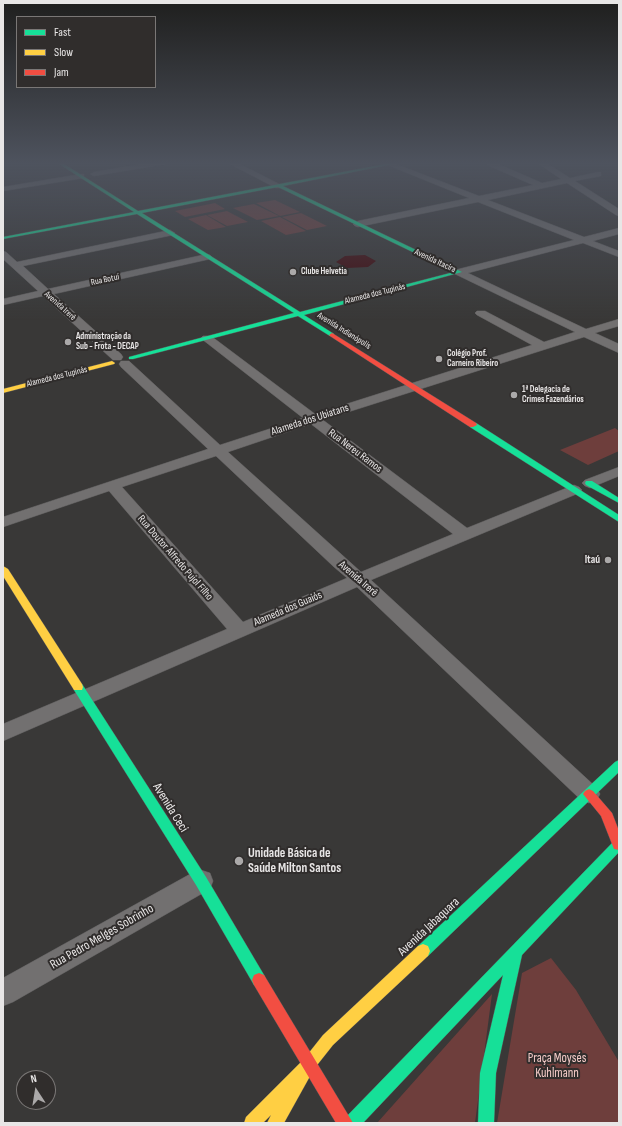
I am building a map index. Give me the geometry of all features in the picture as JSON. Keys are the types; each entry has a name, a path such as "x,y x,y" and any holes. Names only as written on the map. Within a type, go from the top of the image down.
{"main road":[{"path":"3,238 123,215"},
{"name":"Avenida Indianópolis","path":"140,215 413,386 582,484 619,501"},
{"path":"159,215 165,218"},
{"name":"Avenida Itacira","path":"338,215 459,272"},
{"name":"Alameda dos Tupinás","path":"3,391 459,272"},
{"name":"Avenida Indianópolis","path":"301,301 327,317"},
{"path":"417,373 435,384"},
{"name":"Avenida Indianópolis","path":"582,484 619,519"},
{"name":"Avenida Ceci","path":"3,569 201,881 345,1123"},
{"name":"Avenida Jabaquara","path":"275,1123 309,1064 328,1040 619,766"},
{"path":"352,1123 515,954 618,844 612,825 606,813 589,794"},
{"path":"486,1123 488,1072 515,954"},
{"path":"252,1123 309,1064"}],"street":[{"path":"358,224 403,215"},
{"path":"517,215 619,254"},
{"name":"Alameda dos Tupinás","path":"459,272 619,231"},
{"path":"15,265 170,233"},
{"name":"Avenida Irerê","path":"3,254 218,450 340,564 359,579 589,794"},
{"name":"Rua Botuí","path":"3,302 207,257"},
{"name":"Avenida Itacira","path":"459,272 619,349"},
{"path":"481,313 543,346"},
{"name":"Alameda dos Ubiatans","path":"3,522 413,386 435,384 543,346 619,322"},
{"name":"Rua Nereu Ramos","path":"206,338 466,535"},
{"name":"Alameda dos Guaiós","path":"3,733 239,630 466,535 582,484 619,471"},
{"name":"Rua Doutor Alfredo Pujol Filho","path":"112,485 239,630"},
{"name":"Rua Pedro Melges Sobrinho","path":"3,993 201,881"}],"green space":[{"path":"181,215 197,215 185,217"},
{"path":"206,215 226,227 208,230 188,219"},
{"path":"207,215 234,215 248,222 227,226"},
{"path":"246,215 276,215 279,216 257,220"},
{"path":"304,215 327,226 307,230 282,217"},
{"path":"280,217 306,231 286,235 261,221"},
{"path":"615,428 619,431 619,451 588,465 560,450"},
{"name":"Praça Moysés Kuhlmann","path":"551,958 576,990 619,1062 619,1123 497,1123 522,973"},
{"path":"492,994 475,1123 377,1123"}],"shaded area":[{"path":"365,255 376,261 368,267 347,268 336,262 345,256"}],"traffic: fast":[{"path":"3,238 126,215"},
{"path":"141,215 332,335"},
{"path":"339,215 459,272"},
{"path":"131,358 459,272"},
{"path":"473,425 619,519"},
{"path":"589,483 619,501"},
{"path":"78,687 201,881 259,980"},
{"path":"423,951 619,765"},
{"path":"352,1123 619,844"},
{"path":"486,1123 488,1073 515,954"}],"traffic: slow":[{"path":"3,391 112,363"},
{"path":"3,569 78,687"},
{"path":"275,1123 309,1064 328,1040 423,951"},
{"path":"252,1123 309,1064"}],"traffic: jam":[{"path":"332,335 473,425"},
{"path":"589,794 606,813 618,845"},
{"path":"259,980 345,1123"}],"place":[{"name":"Clube Helvetia","path":"293,272"},
{"name":"Administração da Sub - Frota - DECAP","path":"68,342"},
{"name":"Colégio Prof. Carneiro Ribeiro","path":"439,359"},
{"name":"1ª Delegacia de Crimes Fazendários","path":"514,395"},
{"name":"Itaú","path":"608,560"},
{"name":"Unidade Básica de Saúde Milton Santos","path":"239,861"}]}
